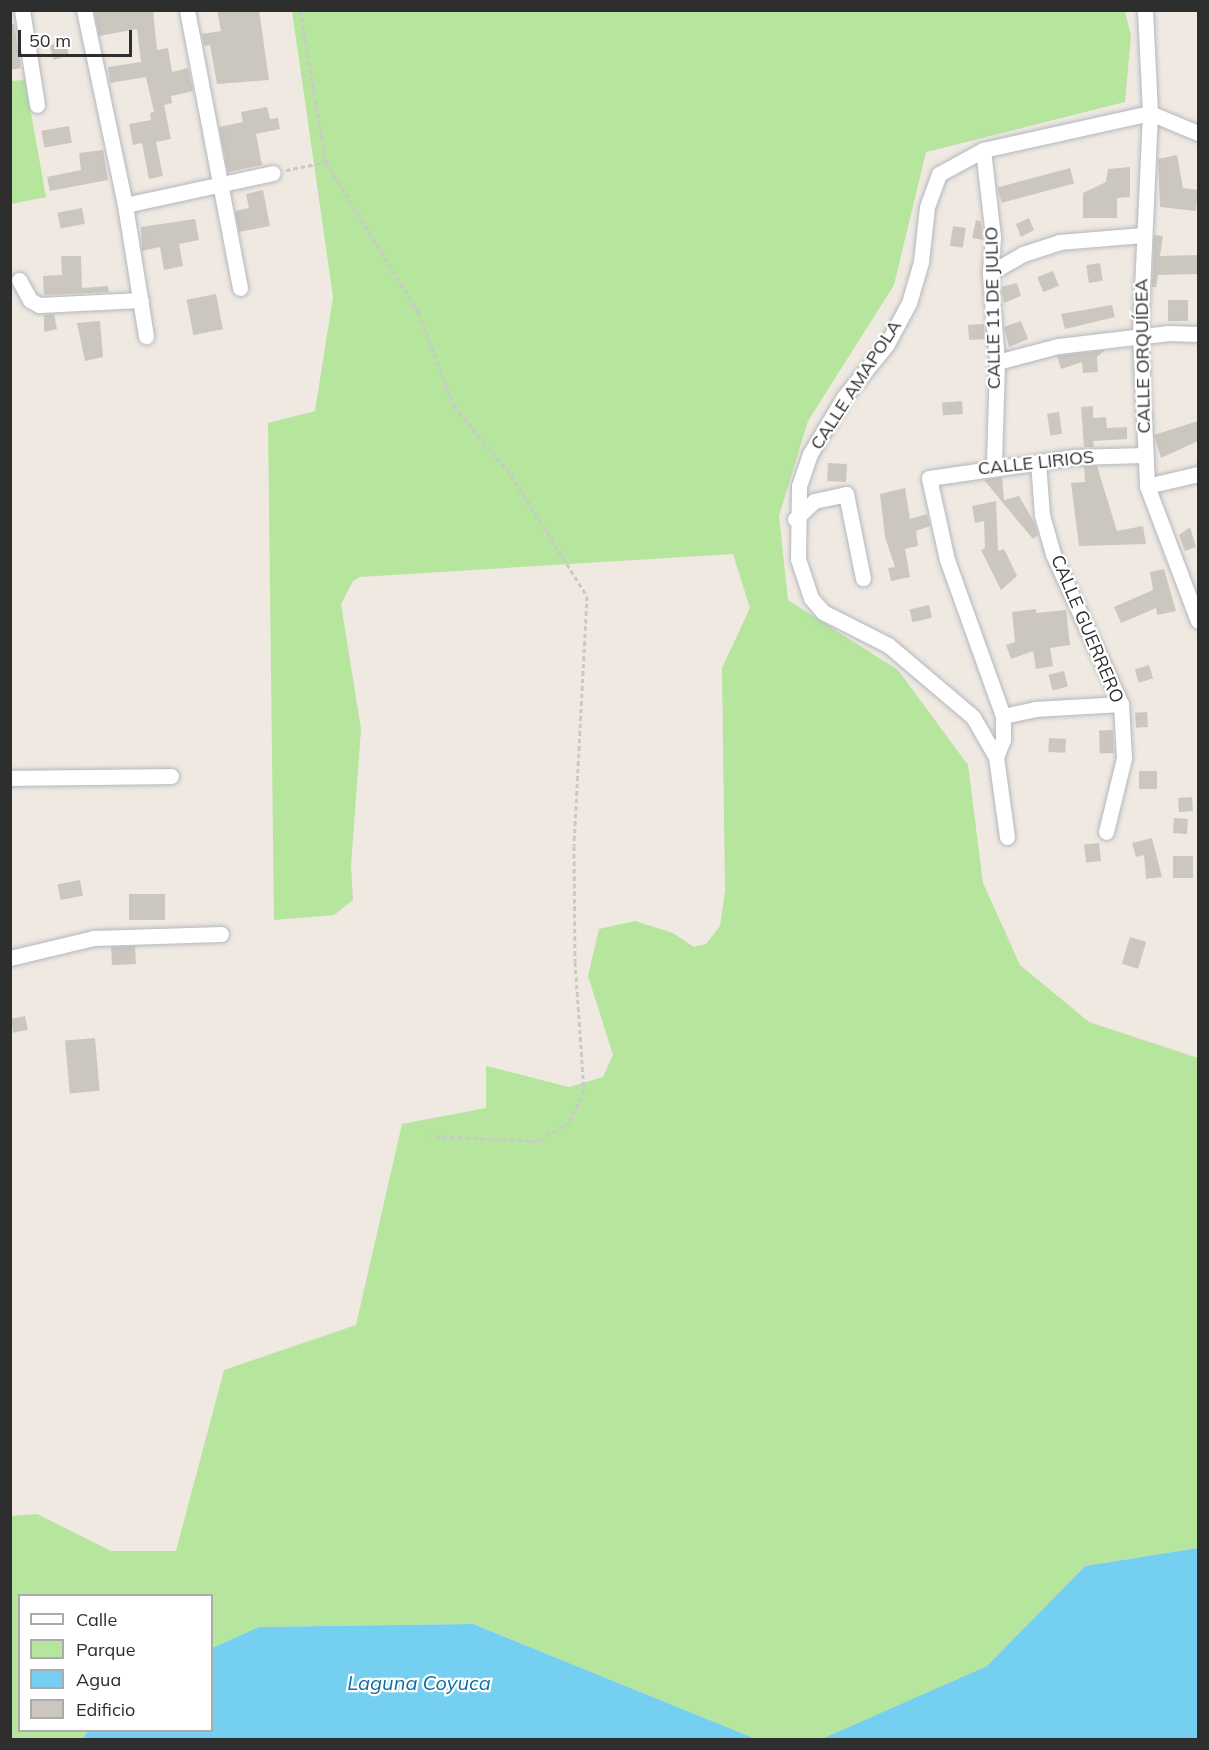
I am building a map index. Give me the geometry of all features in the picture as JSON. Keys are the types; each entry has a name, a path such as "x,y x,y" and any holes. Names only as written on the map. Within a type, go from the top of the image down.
{"street":[{"path":"22,10 37,105"},
{"path":"84,10 126,205 146,336"},
{"path":"187,10 240,288"},
{"name":"CALLE ORQUÍDEA","path":"1144,10 1150,113 1140,335 1146,486 1198,621"},
{"path":"1150,113 1198,133"},
{"name":"CALLE AMAPOLA","path":"1007,837 996,757 973,717 933,679 888,645 823,612 811,598 798,559 795,519 810,454 844,397 887,344 909,303 921,262 927,207 939,174 983,150 1150,113"},
{"name":"CALLE 11 DE JULIO","path":"983,150 993,237 990,273 997,362 994,466"},
{"path":"126,205 273,173"},
{"path":"990,273 1023,254 1059,243 1143,235"},
{"path":"19,280 30,300 39,305 141,300"},
{"path":"997,362 1058,346 1140,335 1198,334"},
{"name":"CALLE LIRIOS","path":"1004,716 947,560 929,478 994,466 1144,454"},
{"name":"CALLE GUERRERO","path":"1038,462 1042,515 1053,554 1121,704 1124,758 1106,832"},
{"path":"1146,486 1198,474"},
{"path":"795,519 814,501 846,494 863,578"},
{"path":"996,757 1003,740 1004,716 1035,709 1121,704"},
{"path":"10,778 171,776"},
{"path":"10,958 94,938 220,934"}],"path":[{"path":"300,10 326,162 418,312 454,405 511,475 587,597 574,846 575,962 584,1090 569,1123 537,1141 430,1136"},
{"path":"273,173 326,162"}],"green space":[{"path":"292,11 1125,11 1131,36 1125,102 926,152 894,285 808,421 779,516 788,600 898,670 968,765 983,883 1020,965 1089,1022 1198,1058 1198,1548 1085,1566 987,1666 822,1740 756,1739 473,1624 259,1627 213,1648 213,1594 18,1594 18,1732 87,1732 82,1739 11,1740 11,1516 37,1514 111,1551 176,1551 224,1370 356,1325 402,1124 486,1108 486,1066 569,1087 603,1077 613,1055 588,976 599,929 635,921 673,933 694,947 706,944 720,926 725,891 722,668 750,608 733,554 360,577 353,581 341,604 361,729 351,866 353,900 334,915 274,920 268,423 315,411 333,297"},
{"path":"25,80 46,197 11,204 11,81"}],"water":[{"path":"1198,1548 1198,1739 822,1739 987,1666 1085,1566"},
{"name":"Laguna Coyuca","path":"473,1624 756,1739 82,1739 87,1732 213,1732 213,1648 259,1627"}],"building":[{"path":"94,10 153,10 157,50 168,48 172,72 188,68 193,91 171,96 172,103 164,105 171,139 156,142 163,176 149,179 142,143 133,145 129,124 151,120 150,113 154,112 146,77 110,83 108,67 141,62 137,29 99,36"},
{"path":"217,10 259,10 269,80 217,84 210,45 204,46 202,34 221,31"},
{"path":"10,24 14,24 21,68 10,70"},
{"path":"65,41 69,55 54,60 50,45"},
{"path":"267,107 270,119 278,118 280,129 256,134 262,165 228,172 219,127 243,122 241,112"},
{"path":"69,126 72,143 44,148 41,131"},
{"path":"103,150 108,180 50,191 47,177 81,170 79,153"},
{"path":"1177,155 1183,188 1198,190 1196,211 1160,207 1158,159"},
{"path":"1130,167 1130,197 1117,198 1117,218 1083,218 1083,193 1106,182 1108,169"},
{"path":"1070,168 1074,183 1002,203 998,187"},
{"path":"263,190 270,226 239,232 235,211 249,208 246,194"},
{"path":"82,208 85,224 61,228 57,213"},
{"path":"1029,218 1034,230 1021,237 1016,224"},
{"path":"195,219 199,240 179,244 183,266 164,270 160,247 142,251 141,227"},
{"path":"976,220 981,222 983,240 972,238"},
{"path":"953,226 966,228 963,248 950,246"},
{"path":"1154,235 1163,236 1160,256 1198,255 1198,274 1158,275 1156,287 1152,287"},
{"path":"61,256 81,256 82,288 108,286 109,292 44,295 43,276 62,275"},
{"path":"1100,263 1103,281 1089,283 1086,265"},
{"path":"1053,271 1059,286 1043,292 1037,277"},
{"path":"1017,283 1021,296 1004,303 1001,287"},
{"path":"216,294 223,329 193,335 187,300"},
{"path":"1168,300 1188,300 1188,321 1168,321"},
{"path":"1112,305 1115,317 1065,329 1061,314"},
{"path":"54,314 57,329 44,332 44,315"},
{"path":"100,321 103,357 85,361 77,323"},
{"path":"1021,321 1028,339 1009,347 1004,327"},
{"path":"984,324 985,339 969,340 968,325"},
{"path":"1105,350 1097,357 1098,372 1083,373 1082,362 1061,369 1057,356"},
{"path":"962,401 963,414 943,415 942,402"},
{"path":"1093,406 1093,418 1106,417 1107,428 1127,427 1127,439 1093,441 1094,447 1084,447 1081,407"},
{"path":"1059,412 1062,434 1050,435 1047,414"},
{"path":"1198,421 1198,441 1161,458 1154,435"},
{"path":"828,463 847,464 846,482 827,481"},
{"path":"1084,466 1097,466 1117,531 1143,526 1146,544 1079,546 1071,483 1085,482"},
{"path":"1002,477 1004,500 1019,496 1034,522 1038,535 1033,539 984,480"},
{"path":"905,488 910,519 927,514 930,526 916,531 918,546 905,549 910,577 891,581 888,568 895,567 885,537 880,494"},
{"path":"996,501 998,551 1004,549 1017,576 1001,590 981,550 985,548 984,521 975,523 972,506"},
{"path":"1190,527 1196,547 1185,551 1179,535"},
{"path":"1164,569 1176,611 1157,615 1156,608 1121,623 1114,607 1153,590 1150,572"},
{"path":"929,605 932,618 912,622 910,609"},
{"path":"1036,609 1036,613 1066,610 1070,645 1050,648 1053,666 1036,669 1033,651 1011,659 1006,645 1015,642 1012,612"},
{"path":"1149,665 1153,678 1139,683 1135,669"},
{"path":"1064,671 1068,687 1052,690 1048,675"},
{"path":"1147,712 1148,727 1136,728 1135,713"},
{"path":"1099,730 1113,730 1114,753 1100,753"},
{"path":"1049,738 1066,739 1065,753 1048,752"},
{"path":"1139,771 1157,771 1157,789 1139,789"},
{"path":"1192,797 1193,811 1179,812 1178,798"},
{"path":"1174,818 1188,819 1187,834 1173,833"},
{"path":"1152,838 1162,877 1146,879 1144,855 1136,857 1132,843"},
{"path":"1099,843 1101,861 1086,862 1084,845"},
{"path":"1173,856 1193,856 1193,878 1173,878"},
{"path":"80,880 83,896 60,900 57,884"},
{"path":"129,894 165,894 165,920 129,920"},
{"path":"1130,937 1146,942 1138,969 1122,964"},
{"path":"135,946 136,964 112,965 111,947"},
{"path":"25,1016 28,1030 13,1033 10,1019"},
{"path":"95,1038 100,1091 70,1093 65,1041"}]}
